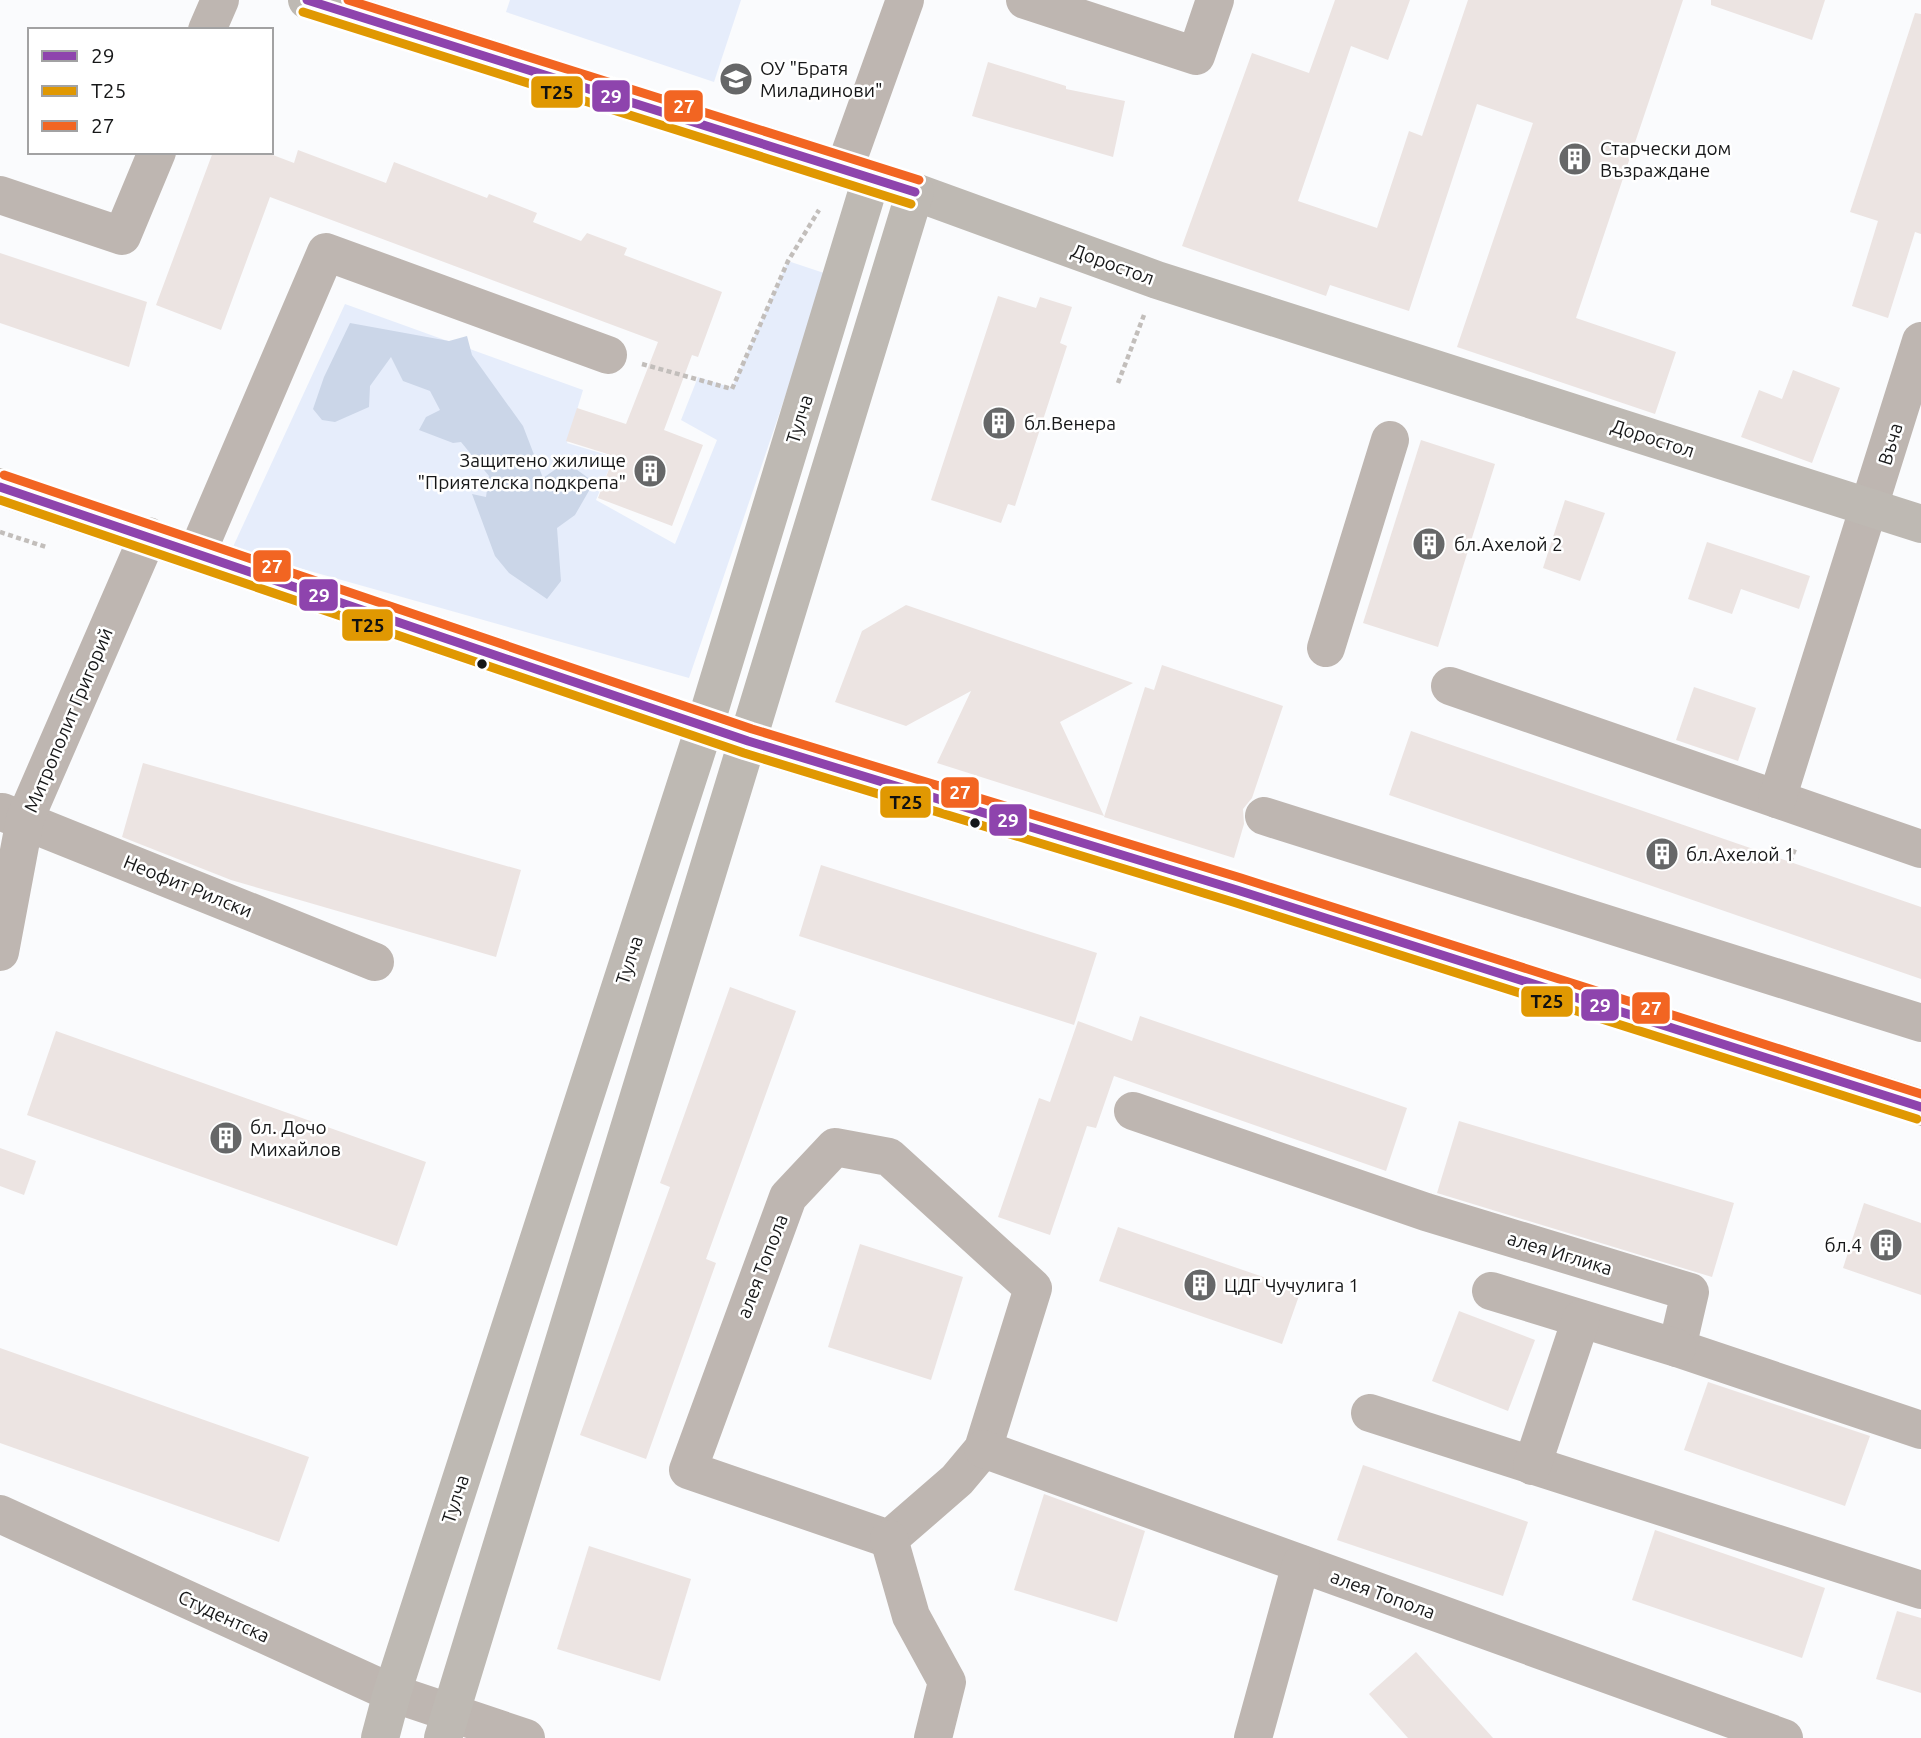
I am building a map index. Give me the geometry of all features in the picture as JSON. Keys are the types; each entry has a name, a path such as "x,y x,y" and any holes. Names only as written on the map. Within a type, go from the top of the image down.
{"main road":[{"name":"Доростол","path":"307,0 915,192 1157,280 1921,524"},
{"name":"Тулча","path":"380,1738 392,1693 705,725 858,175"},
{"path":"446,1726 915,192"},
{"path":"0,487 748,741 1237,890 1921,1107"}],"street":[{"path":"208,28 220,0"},
{"path":"858,175 905,0"},
{"path":"1025,0 1196,56 1215,0"},
{"path":"0,195 122,236 156,154"},
{"path":"197,553 326,252 608,355"},
{"name":"Въча","path":"1777,799 1921,341"},
{"path":"1326,648 1390,440"},
{"name":"Митрополит Григорий","path":"0,952 13,816 148,536"},
{"path":"1450,687 1921,849"},
{"name":"Неофит Рилски","path":"13,816 376,962"},
{"path":"1264,816 1921,1023"},
{"name":"алея Иглика","path":"1133,1111 1426,1212 1690,1292 1677,1348"},
{"name":"алея Топола","path":"835,1147 889,1157 1033,1288 983,1449 957,1480 889,1539 688,1470 788,1197 835,1147"},
{"path":"1491,1291 1677,1348 1921,1430"},
{"path":"1532,1466 1581,1319"},
{"path":"1370,1413 1921,1590"},
{"name":"алея Топола","path":"983,1449 1784,1738"},
{"name":"Студентска","path":"0,1514 392,1693 446,1726 526,1738"},
{"path":"889,1539 911,1616 947,1682 933,1738"},
{"path":"1253,1738 1301,1564"}],"path":[{"path":"608,355 698,377 732,389 788,261 858,175"},
{"path":"1118,383 1157,280"}],"shaded area":[{"path":"510,0 741,0 714,82 506,12"},
{"path":"788,261 827,274 689,678 232,549 345,304 583,390 567,443 614,457 596,500 675,544 717,440 681,420 698,377 732,388"},
{"path":"350,323 449,341 467,336 472,355 523,426 543,478 566,462 594,482 575,515 557,528 561,581 547,599 509,573 495,556 472,494 486,497 489,476 461,442 453,443 419,430 426,417 440,410 430,391 403,381 391,357 370,386 369,407 335,422 322,420 313,409 324,377"}],"building":[{"path":"1335,0 1410,0 1388,60 1351,46 1298,201 1377,228 1409,131 1422,136 1468,0 1683,0 1576,318 1676,352 1655,414 1457,347 1533,123 1477,104 1409,311 1330,285 1326,296 1182,246 1252,53 1309,73"},
{"path":"1711,0 1825,0 1812,40 1711,5"},
{"path":"1915,13 1921,14 1921,234 1915,232 1888,318 1852,306 1878,221 1850,212"},
{"path":"988,62 1066,86 1066,89 1125,101 1113,157 972,116"},
{"path":"298,150 386,183 394,162 487,198 489,194 537,213 533,222 581,241 587,233 627,248 624,255 722,292 698,357 692,355 664,430 703,445 672,526 598,498 614,456 566,441 577,408 626,424 658,342 270,197 221,330 156,305 212,154 270,154 294,163"},
{"path":"0,253 147,302 129,367 0,323"},
{"name":"бл.Венера","path":"998,296 1036,308 1040,297 1072,307 1060,343 1067,346 1015,506 1008,504 1001,523 931,500"},
{"path":"1793,370 1840,388 1812,463 1741,437 1759,390 1782,399"},
{"name":"бл.Ахелой 2","path":"1421,440 1495,464 1438,647 1363,623"},
{"path":"1565,500 1605,513 1580,581 1543,568"},
{"path":"1707,542 1810,576 1799,609 1741,589 1732,614 1688,599"},
{"path":"906,605 1133,683 1060,722 1104,816 937,763 971,691 906,726 835,702 862,631"},
{"path":"1162,665 1283,706 1252,798 1243,809 1244,824 1234,858 1104,817 1145,687 1154,690"},
{"path":"1694,687 1756,708 1738,761 1676,740"},
{"name":"бл.Ахелой 1","path":"1411,731 1921,907 1921,979 1389,795"},
{"path":"143,763 521,870 496,957 231,880 122,837"},
{"path":"821,865 1097,953 1074,1025 799,936"},
{"path":"730,987 796,1011 706,1259 716,1263 646,1459 580,1435 670,1187 660,1183"},
{"path":"1140,1016 1407,1108 1386,1171 1114,1076 1096,1128 1087,1126 1050,1235 998,1217 1039,1098 1050,1102 1078,1021 1132,1041"},
{"name":"бл. Дочо Михайлов","path":"56,1031 426,1162 397,1246 27,1115"},
{"path":"1459,1121 1734,1203 1712,1277 1437,1193"},
{"path":"0,1148 36,1161 24,1195 0,1186"},
{"name":"бл.4","path":"1864,1203 1921,1223 1921,1295 1843,1268"},
{"name":"ЦДГ Чучулига 1","path":"1118,1227 1301,1290 1282,1344 1099,1281"},
{"path":"860,1244 963,1277 931,1380 828,1347"},
{"path":"1459,1311 1535,1340 1508,1411 1432,1381"},
{"path":"0,1348 309,1457 279,1542 0,1443"},
{"path":"1708,1382 1870,1436 1845,1506 1684,1450"},
{"path":"1363,1465 1528,1522 1503,1596 1337,1540"},
{"path":"1044,1494 1145,1531 1117,1622 1014,1590"},
{"path":"1655,1530 1825,1588 1802,1658 1632,1600"},
{"path":"589,1546 691,1579 660,1681 557,1649"},
{"path":"1897,1611 1921,1618 1921,1693 1876,1679"},
{"path":"1416,1652 1493,1738 1408,1738 1369,1694"}],"transit line":[{"name":"29","path":"307,0 915,192"},
{"name":"27","path":"348,0 919,180"},
{"name":"Т25","path":"303,12 911,204"},
{"name":"27","path":"4,475 752,729 1241,878 1921,1094"},
{"name":"29","path":"0,487 748,741 1237,890 1921,1107"},
{"name":"Т25","path":"0,500 744,753 1233,902 1917,1119"}],"place":[{"name":"ОУ \"Братя Миладинови\"","path":"736,79"},
{"name":"Старчески дом Възраждане","path":"1575,159"},
{"name":"бл.Венера","path":"999,423"},
{"name":"Защитено жилище \"Приятелска подкрепа\"","path":"650,471"},
{"name":"бл.Ахелой 2","path":"1429,544"},
{"name":"бл.Ахелой 1","path":"1662,854"},
{"name":"бл. Дочо Михайлов","path":"226,1138"},
{"name":"бл.4","path":"1886,1245"},
{"name":"ЦДГ Чучулига 1","path":"1200,1285"}]}
